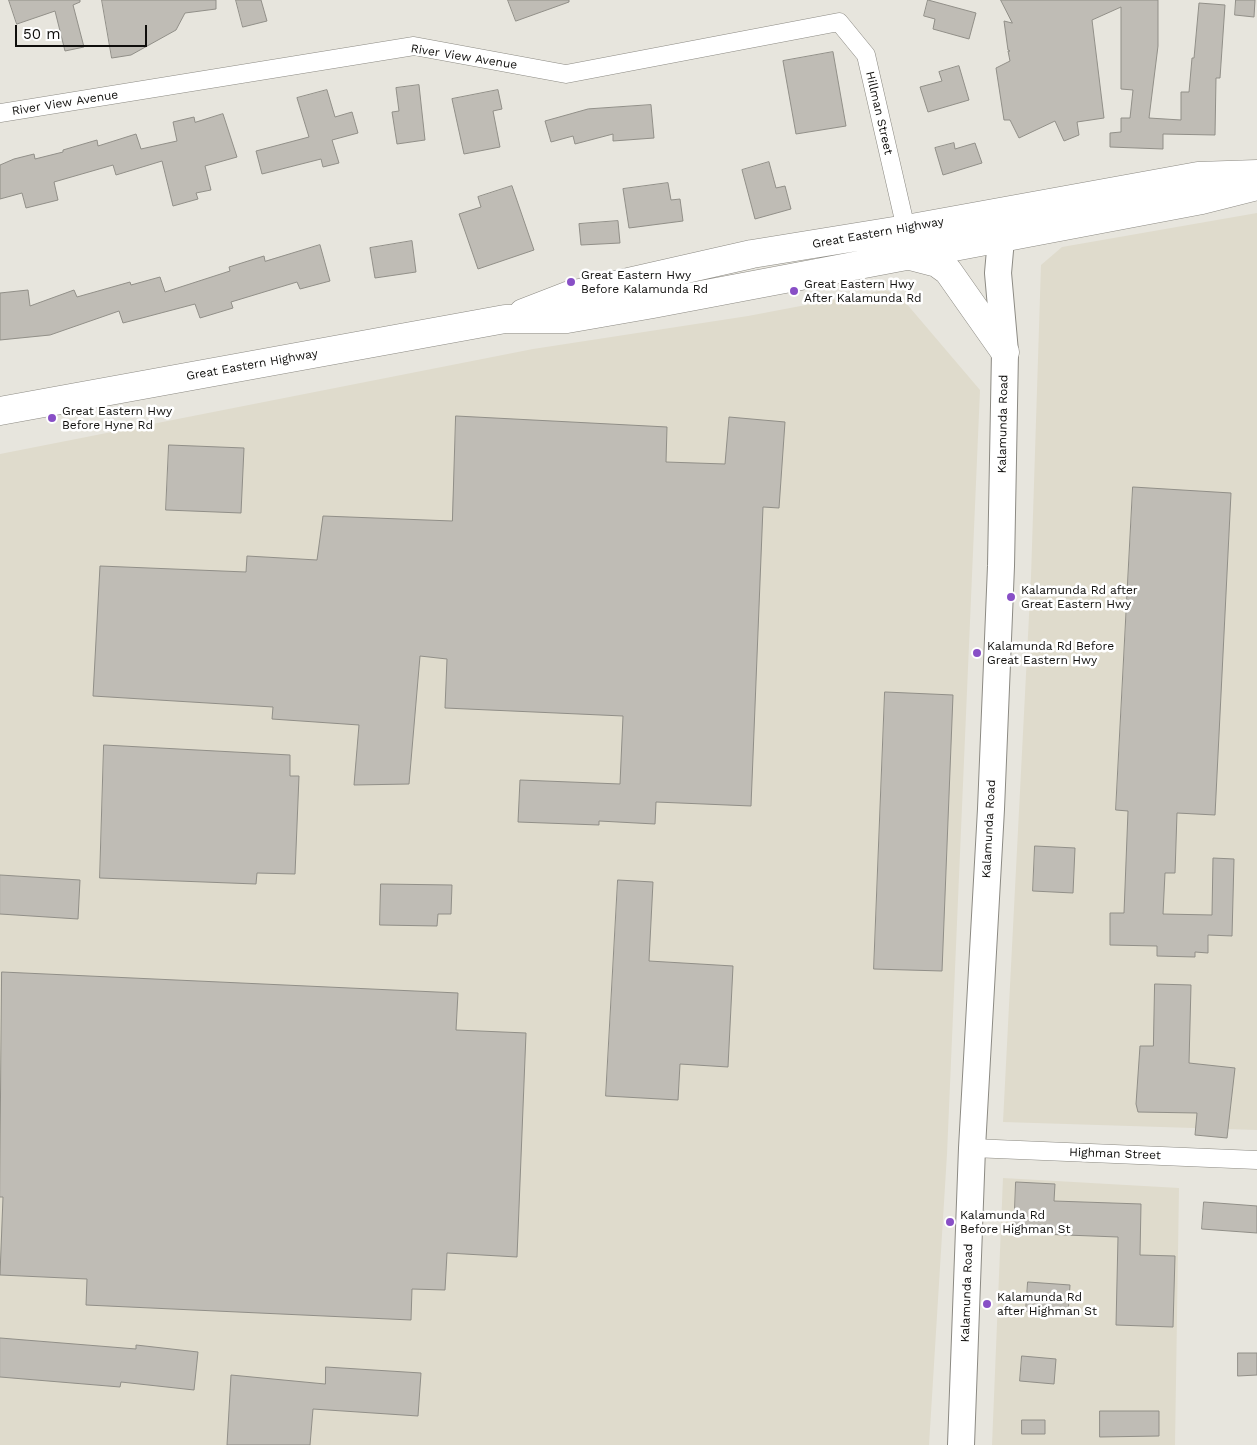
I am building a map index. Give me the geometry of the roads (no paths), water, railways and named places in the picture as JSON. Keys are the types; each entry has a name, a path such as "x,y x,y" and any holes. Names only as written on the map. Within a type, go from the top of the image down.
{"highway":[{"name":"Great Eastern Highway","path":"0,411 505,319 567,296 904,221 997,213 1198,176 1257,174"},
{"name":"Great Eastern Highway","path":"505,319 567,319 1001,239 1202,200 1257,186"},
{"path":"910,256 937,263 948,271 1004,352"}],"main road":[{"name":"Kalamunda Road","path":"961,1445 972,1148 1000,595 1004,352 998,273 1001,239 997,213"}],"street":[{"name":"River View Avenue","path":"0,113 414,46 566,74 838,22"},
{"name":"Hillman Street","path":"838,22 866,56 904,221"},
{"name":"Highman Street","path":"972,1148 1257,1160"}],"place":[{"name":"Great Eastern Hwy Before Kalamunda Rd","path":"571,282"},
{"name":"Great Eastern Hwy After Kalamunda Rd","path":"794,291"},
{"name":"Great Eastern Hwy Before Hyne Rd","path":"52,418"},
{"name":"Kalamunda Rd after Great Eastern Hwy","path":"1011,597"},
{"name":"Kalamunda Rd Before Great Eastern Hwy","path":"977,653"},
{"name":"Kalamunda Rd Before Highman St","path":"950,1222"},
{"name":"Kalamunda Rd after Highman St","path":"987,1304"}]}
